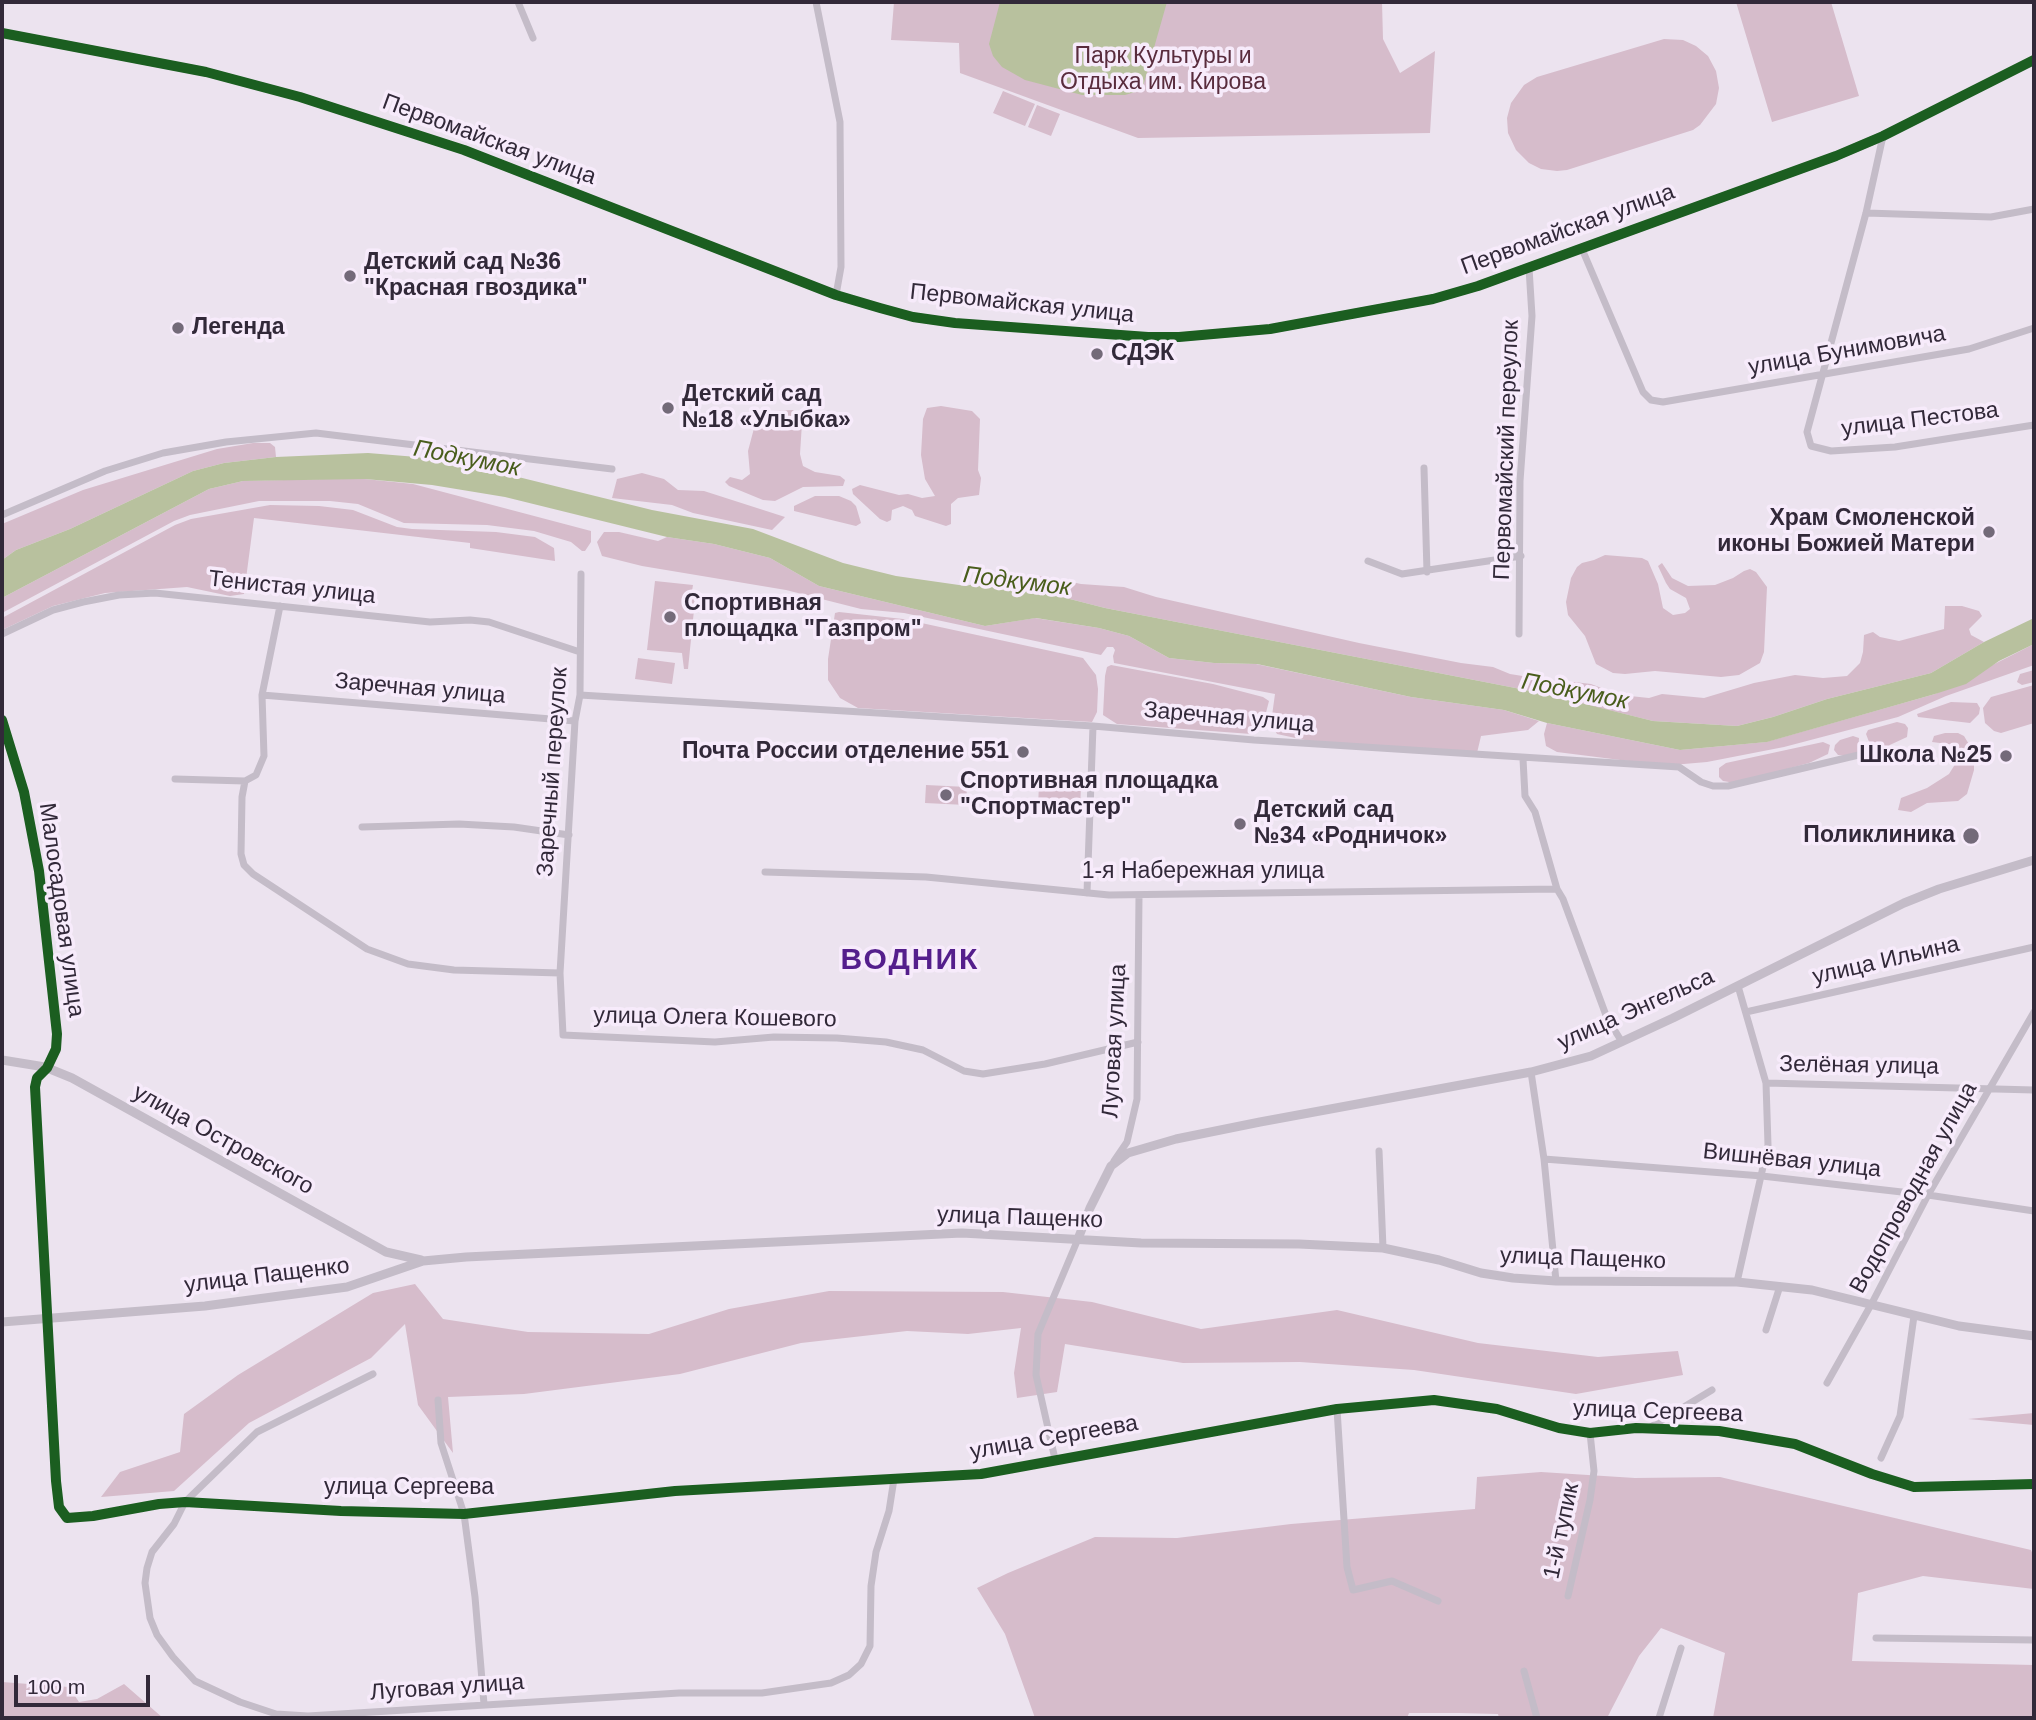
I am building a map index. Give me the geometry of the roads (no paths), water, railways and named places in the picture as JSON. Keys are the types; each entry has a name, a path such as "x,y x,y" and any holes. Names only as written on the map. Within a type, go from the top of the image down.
{"street":[{"path":"518,2 533,38"},
{"path":"816,2 840,122 841,267 836,295"},
{"name":"Первомайская улица","path":"2,33 252,82 376,121 544,180 622,213 836,295 913,317 1102,335 1179,337 1270,329 1382,310 1433,299 1529,268 1836,156 1883,136 2034,60"},
{"path":"1822,375 1866,213 1883,136"},
{"path":"1866,213 1991,217 2034,209"},
{"name":"улица Бунимовича","path":"1582,249 1643,392 1651,400 1663,402 1969,349 2034,328"},
{"name":"Первомайский переулок","path":"1519,634 1520,481 1532,316 1529,268"},
{"name":"улица Пестова","path":"1822,375 1807,432 1811,446 1831,451 1895,446 2034,425"},
{"path":"2,515 106,471 163,453 226,442 316,433 612,469"},
{"path":"1424,468 1427,572"},
{"path":"1368,561 1402,574 1521,556"},
{"name":"Заречный переулок","path":"560,973 575,721 580,695 581,573"},
{"name":"Тенистая улица","path":"2,634 52,610 119,595 155,593 430,622 489,622 580,652"},
{"path":"175,779 245,781 256,775 264,756 262,695 280,606"},
{"name":"Заречная улица","path":"262,695 575,721"},
{"name":"Заречная улица","path":"580,695 1093,726 1255,740 1679,768 1713,786 1728,786 1867,753"},
{"name":"Малосадовая улица","path":"2,720 24,792 39,871 57,1034 56,1049 47,1068 37,1078 35,1087 57,1497 62,1513 67,1518"},
{"path":"1087,893 1093,726"},
{"path":"1523,759 1525,796 1535,812 1557,889 1607,1018 1622,1042"},
{"path":"245,781 241,820 241,854 244,865 279,892 367,948 408,964 560,973"},
{"path":"362,827 459,824 514,827 569,835"},
{"name":"улица Энгельса","path":"1114,1162 1128,1153 1150,1146 1260,1122 1531,1072 1591,1056 1904,903 1939,889 2034,860"},
{"name":"1-я Набережная улица","path":"765,872 926,877 1139,896 1557,889"},
{"name":"Луговая улица","path":"1055,1459 1037,1375 1038,1335 1090,1208 1129,1136 1137,1099 1139,896"},
{"name":"улица Ильина","path":"1746,1012 2034,947"},
{"name":"улица Олега Кошевого","path":"560,973 563,1035 715,1042 774,1037 886,1042 923,1050 964,1071 983,1074 1045,1065 1138,1042"},
{"path":"1737,1282 1768,1145 1766,1083 1738,986"},
{"name":"Водопроводная улица","path":"1827,1383 1928,1195 2034,1012"},
{"name":"улица Островского","path":"2,1060 47,1068 91,1088 386,1252 423,1261"},
{"path":"1531,1072 1544,1159 1556,1281"},
{"name":"Зелёная улица","path":"1766,1083 2034,1090"},
{"path":"1129,1136 1132,1143 1138,1146 1150,1146"},
{"path":"1379,1151 1383,1248"},
{"name":"Вишнёвая улица","path":"1544,1159 1762,1176 2034,1210"},
{"name":"улица Пащенко","path":"2,1322 47,1316 205,1306 347,1287 423,1261 935,1233 1141,1243 1299,1244 1383,1248 1439,1260 1480,1273 1556,1281 1737,1282 1780,1286 1872,1303 1959,1326 2034,1336"},
{"path":"1766,1330 1780,1286"},
{"path":"1881,1458 1900,1416 1914,1315"},
{"name":"Луговая улица","path":"373,1374 257,1432 185,1502 174,1524 152,1552 147,1568 146,1600 157,1635 173,1657 195,1681 276,1716 397,1712 484,1704 679,1693 762,1693 831,1683 849,1675 861,1664 870,1646 871,1586 876,1552 889,1511 894,1479"},
{"path":"1648,1428 1712,1390"},
{"path":"438,1400 441,1443 464,1514 475,1597 484,1704"},
{"name":"улица Сергеева","path":"67,1518 185,1502 341,1511 464,1514 675,1491 981,1474 1337,1409 1434,1400 1497,1409 1559,1428 1590,1433 1648,1428 1719,1431 1795,1444 1914,1487 2034,1484"},
{"path":"1337,1409 1348,1567 1353,1590 1392,1581 1438,1601"},
{"name":"1-й тупик","path":"1568,1596 1594,1471 1590,1433"},
{"path":"1877,1638 2034,1640"},
{"path":"1659,1718 1681,1648"},
{"path":"1524,1671 1537,1718"}],"place":[{"name":"Детский сад №36 \"Красная гвоздика\"","path":"350,276"},
{"name":"Легенда","path":"178,328"},
{"name":"СДЭК","path":"1097,354"},
{"name":"Детский сад №18 «Улыбка»","path":"668,408"},
{"name":"Храм Смоленской иконы Божией Матери","path":"1989,532"},
{"name":"Спортивная площадка \"Газпром\"","path":"670,617"},
{"name":"Почта России отделение 551","path":"1023,752"},
{"name":"Школа №25","path":"2006,756"},
{"name":"Спортивная площадка \"Спортмастер\"","path":"946,795"},
{"name":"Детский сад №34 «Родничок»","path":"1240,824"},
{"name":"Поликлиника","path":"1971,836"}],"district":[{"name":"ВОДНИК","path":"910,961"}],"park label":[{"name":"Парк Культуры и Отдыха им. Кирова","path":"1163,70"}],"water label":[{"name":"Подкумок","path":"467,459"},
{"name":"Подкумок","path":"1017,582"},
{"name":"Подкумок","path":"1575,692"}]}
